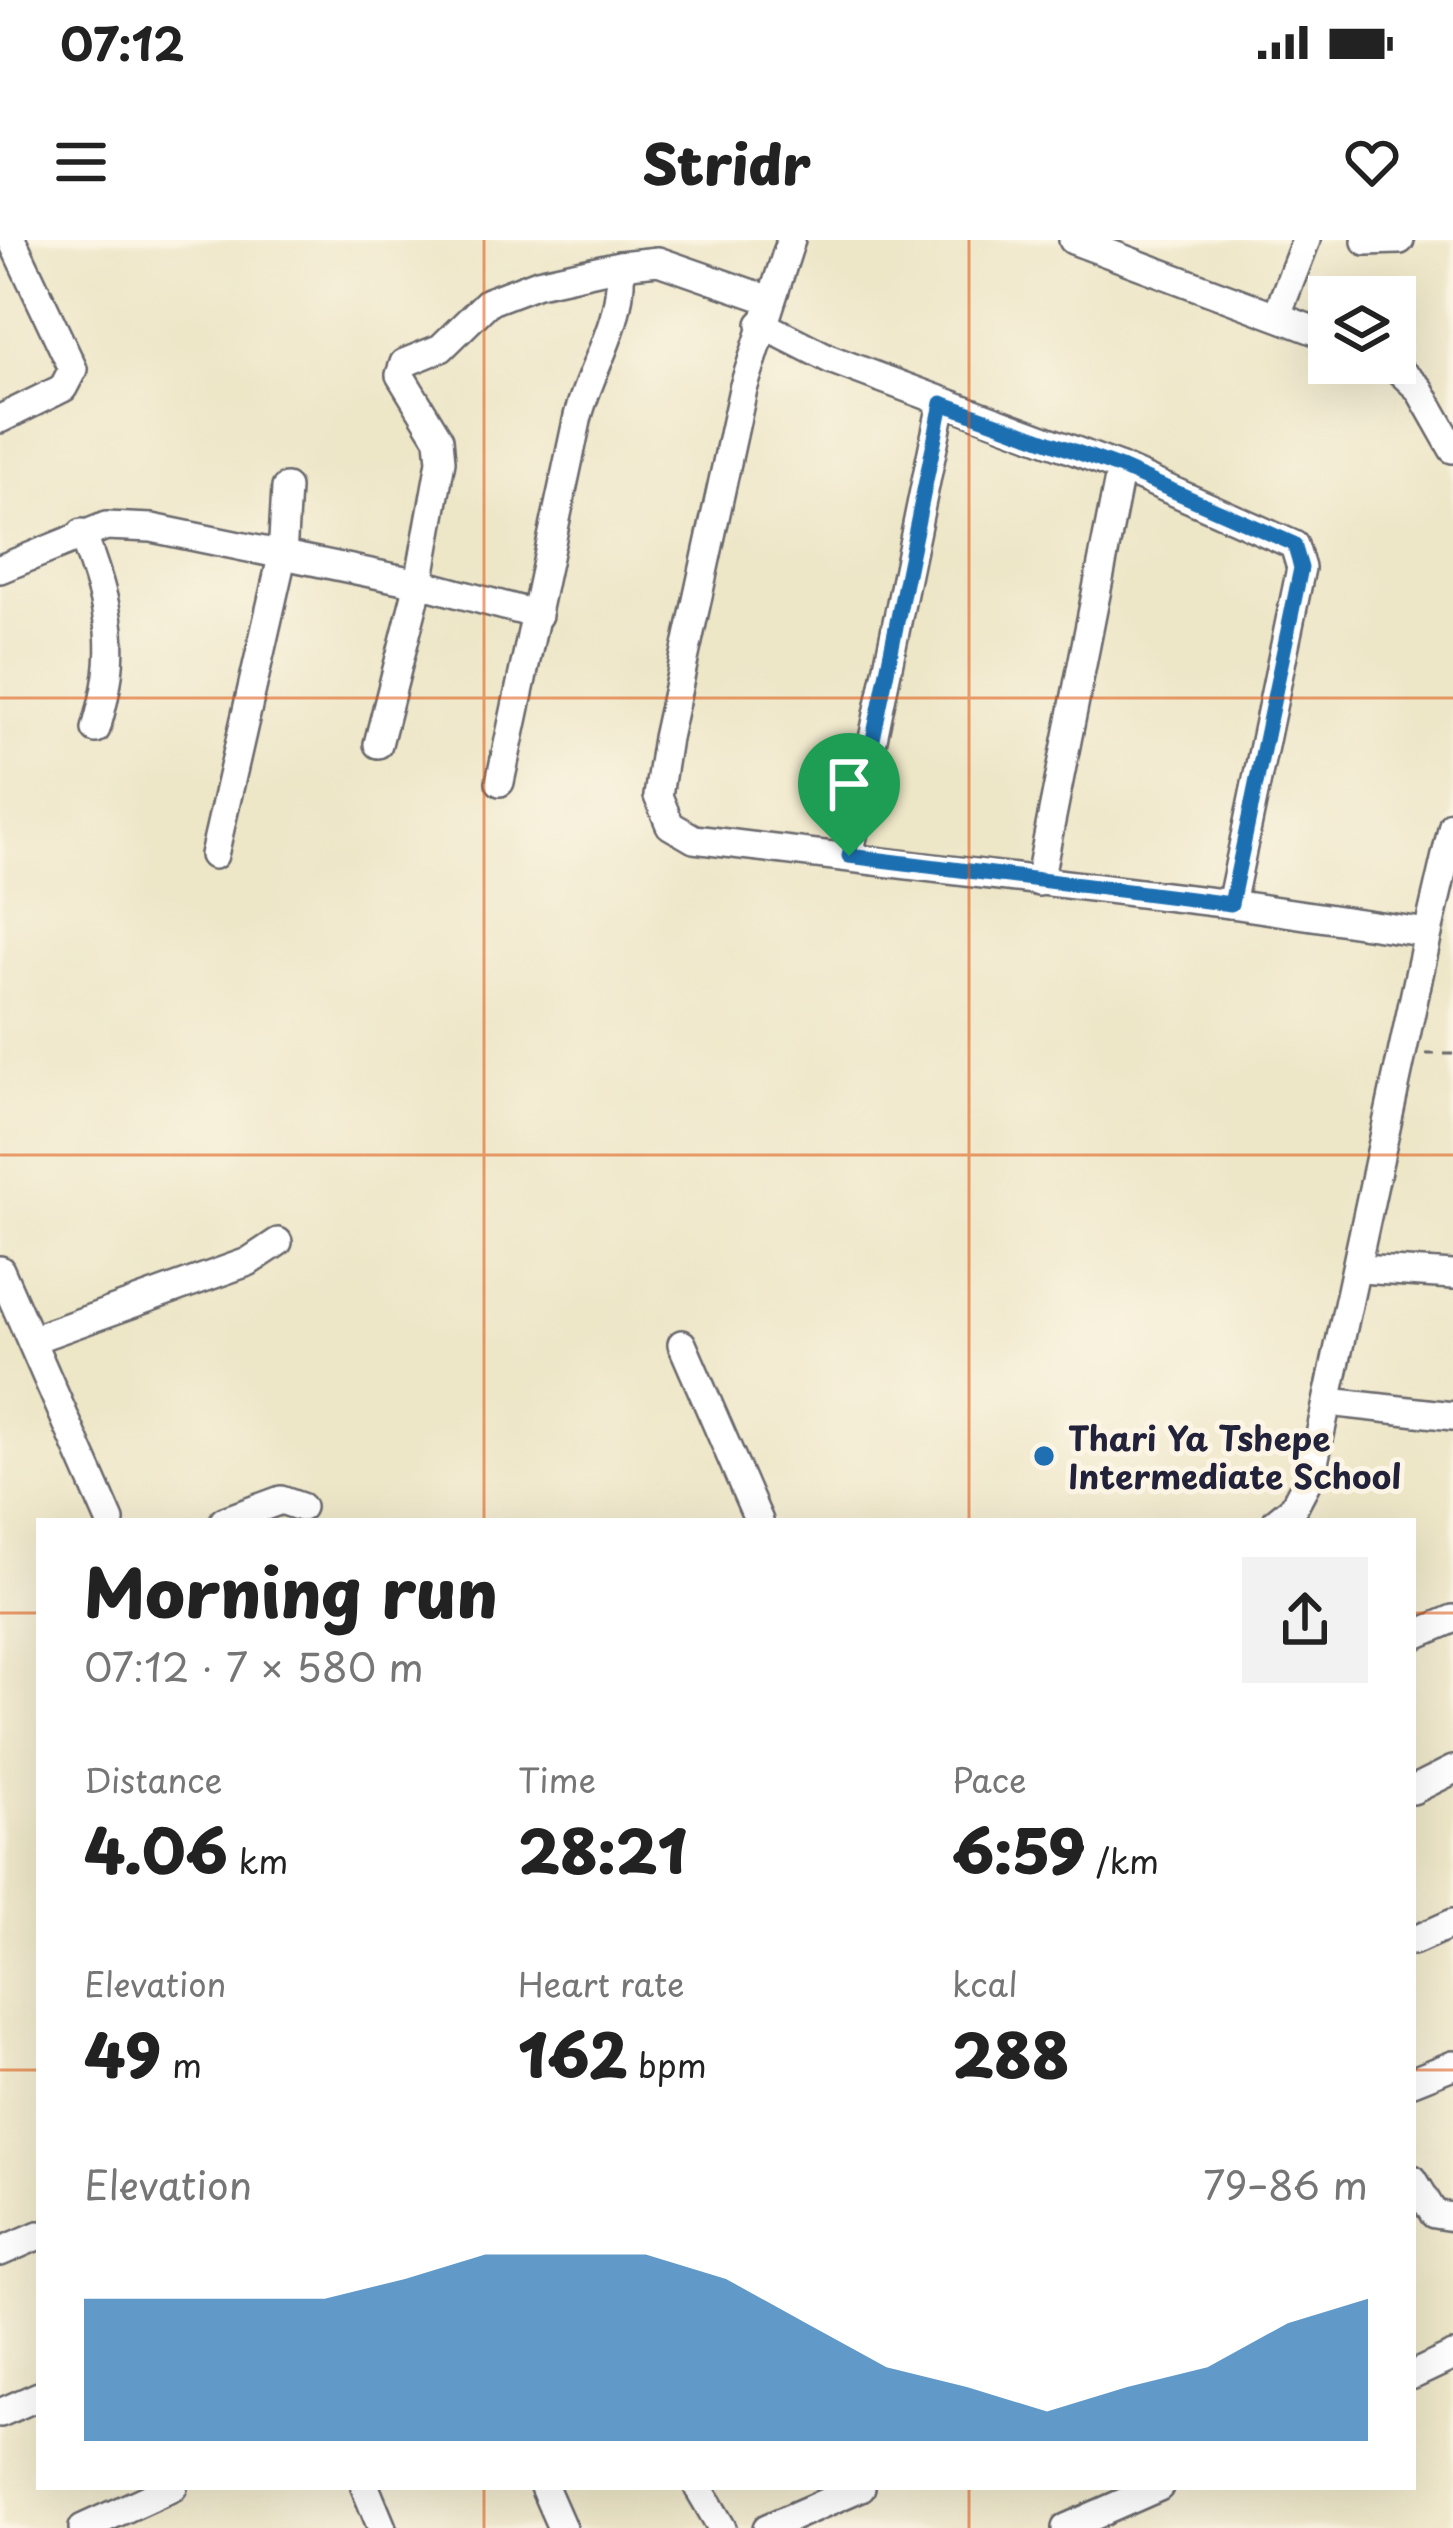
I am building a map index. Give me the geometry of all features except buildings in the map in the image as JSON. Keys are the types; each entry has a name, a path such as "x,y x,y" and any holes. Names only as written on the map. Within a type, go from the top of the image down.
{"street":[{"path":"0,418 63,388 73,369 12,240"},
{"path":"791,240 765,312 668,738 660,807 670,826 694,838 1428,933"},
{"path":"1073,240 1308,327"},
{"path":"1277,314 1306,240"},
{"path":"1366,242 1400,240"},
{"path":"378,744 419,584 440,448 400,367 441,348 488,302 538,283 658,262 765,312 830,359 1121,468 1274,531 1294,544 1300,559 1231,904"},
{"path":"500,782 578,416 591,376 610,341 620,265"},
{"path":"1414,384 1450,438"},
{"path":"849,856 942,403"},
{"path":"1039,882 1121,468"},
{"path":"214,855 282,557 286,488"},
{"path":"0,569 106,526 152,528 419,584 538,615"},
{"path":"82,533 103,595 112,646 113,666 96,729"},
{"path":"1279,1518 1303,1493 1329,1402 1453,825"},
{"path":"31,1340 217,1274 278,1242"},
{"path":"1360,1269 1453,1275"},
{"path":"0,1270 109,1518"},
{"path":"682,1344 758,1518"},
{"path":"1329,1402 1453,1416"},
{"path":"232,1518 281,1500 302,1507"},
{"path":"1416,1635 1453,1619"},
{"path":"1416,1788 1453,1770"},
{"path":"1416,1941 1453,1923"},
{"path":"1416,2080 1453,2065"},
{"path":"1416,2184 1435,2214 1453,2217"},
{"path":"0,2252 36,2236"},
{"path":"1416,2374 1453,2356"},
{"path":"0,2413 36,2397"},
{"path":"83,2528 166,2490"},
{"path":"366,2490 382,2528"},
{"path":"545,2490 562,2528"},
{"path":"700,2490 722,2528"},
{"path":"767,2528 854,2490"},
{"path":"1066,2528 1152,2490"}],"place":[{"name":"Thari Ya Tshepe Intermediate School","path":"1044,1456"}],"route":[{"path":"942,403 1121,468 1274,531 1294,544 1301,568 1231,904 928,870 849,856 942,403"}]}
